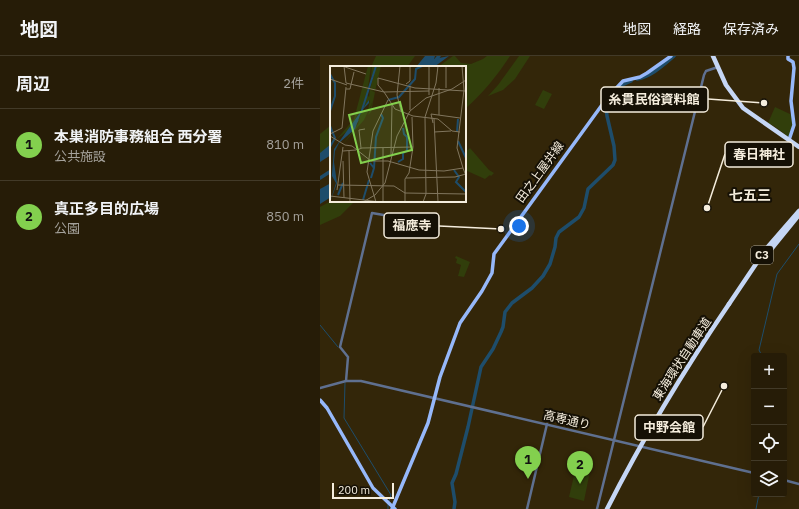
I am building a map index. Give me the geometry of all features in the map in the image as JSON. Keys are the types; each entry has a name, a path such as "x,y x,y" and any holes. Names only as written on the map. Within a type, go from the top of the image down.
{"highway":[{"path":"713,56 726,86 743,108 799,147"},
{"name":"東海環状自動車道","path":"607,509 664,405 692,359 766,249 799,210"},
{"name":"東海環状自動車道","path":"729,304 770,249 799,216"}],"main road":[{"name":"田之上屋井線","path":"393,508 428,423 434,398 460,323 482,291 492,272 494,254 607,98 623,81 647,73 671,56"},
{"path":"788,56 788,59 793,64 791,101 794,125 789,140"},
{"path":"320,400 327,408 373,488 393,508"}],"street":[{"path":"597,509 704,75 706,71 718,67"},
{"path":"346,381 348,357 340,347 372,213 401,218 413,214 428,214"},
{"name":"高専通り","path":"320,388 346,381 361,381 751,472"},
{"path":"527,509 547,424"},
{"path":"787,481 799,484"}],"green space":[{"path":"376,56 415,56 408,66 371,66"},
{"path":"453,56 455,56 461,63 471,64 487,56 510,56 489,84 466,108 466,66 439,66"},
{"path":"519,56 530,56 515,79 503,90 488,96 498,85"},
{"path":"543,90 552,94 544,109 535,105"},
{"path":"775,107 792,115 793,125 789,137 768,123"},
{"path":"330,126 330,146 320,154 320,134"},
{"path":"470,148 489,170 494,173 491,176 490,175 485,179 466,170 466,149 468,150"},
{"path":"330,202 354,202 340,216 320,225 320,207"},
{"path":"456,256 470,262 464,277 458,276 461,265 456,263"},
{"path":"576,467 590,471 584,501 569,497"}],"water":[{"path":"425,56 435,56 434,59 449,56 435,66 417,66"},
{"path":"330,145 330,156 320,162 320,153"},
{"path":"330,184 330,198 320,204 320,189"}],"waterway":[{"path":"431,66 439,56"},
{"path":"637,79 652,73 674,56"},
{"path":"454,509 455,502 452,483 456,474 468,427 481,367 493,349 501,332 505,312 512,303 532,288 543,276 550,264 556,238 559,232 579,217 584,208 588,189 613,165 615,160 614,146 606,107 622,85 631,81"},
{"path":"320,178 330,172"},
{"path":"760,353 759,350 777,274 799,244"},
{"path":"320,325 338,347"},
{"path":"345,383 344,418 391,495 389,501"},
{"path":"756,509 758,497"},
{"path":"388,504 388,509"}],"place":[{"name":"糸貫民俗資料館","path":"764,103"},
{"name":"春日神社","path":"707,208"},
{"name":"福應寺","path":"501,229"},
{"name":"中野会館","path":"724,386"},
{"name":"本巣消防事務組合 西分署","path":"528,479"},
{"name":"真正多目的広場","path":"580,484"}],"district":[{"name":"七五三","path":"750,195"}]}
